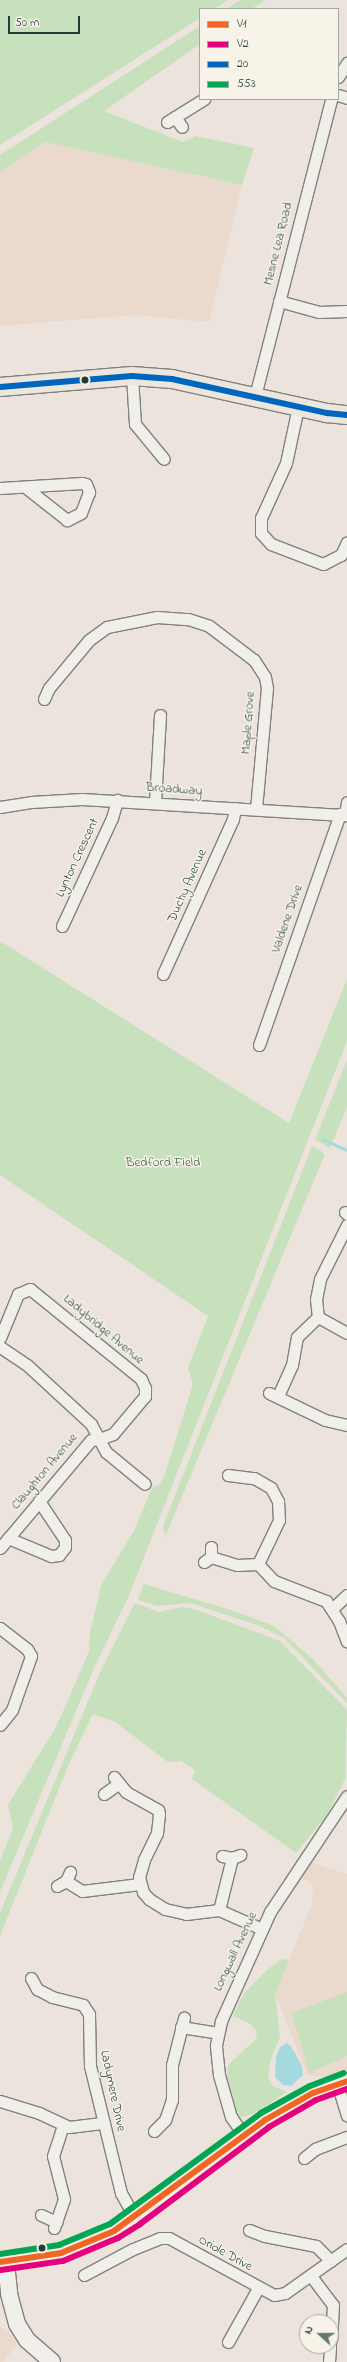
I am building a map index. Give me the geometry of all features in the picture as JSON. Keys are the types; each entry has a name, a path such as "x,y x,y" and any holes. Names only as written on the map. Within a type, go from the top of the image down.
{"main road":[{"path":"0,387 132,376 179,380 255,396 298,407 347,415"},
{"path":"52,2362 27,2340 5,2302 3,2263 75,2249 135,2218 244,2136 297,2100 342,2082"}],"street":[{"path":"182,127 171,119 202,100"},
{"name":"Mesne Lea Road","path":"255,396 331,100"},
{"path":"279,301 319,312 347,311"},
{"path":"132,376 135,424 164,459"},
{"path":"298,407 286,463 261,518 261,533 271,544 323,564 329,563 341,555 347,542"},
{"path":"0,488 82,483 86,484 89,492 81,513 67,520 25,487"},
{"name":"Maple Grove","path":"44,699 49,688 89,640 107,628 157,617 188,619 209,626 222,634 254,660 265,678 266,688 256,809"},
{"path":"155,802 160,715"},
{"name":"Broadway","path":"0,807 55,800 117,800 344,814"},
{"name":"Lynton Crescent","path":"62,926 112,818 117,800"},
{"name":"Valdene Drive","path":"259,1045 265,1034 347,802"},
{"name":"Duchy Avenue","path":"163,974 233,819 235,808"},
{"path":"318,1317 316,1300 320,1279 347,1225"},
{"name":"Ladybridge Avenue","path":"0,1338 18,1294 25,1289 30,1289 141,1379 146,1390 142,1401 113,1434 99,1439"},
{"path":"318,1317 347,1333"},
{"path":"318,1317 297,1336 292,1365 274,1394 325,1420 347,1425"},
{"path":"0,1347 27,1366 91,1424 106,1452 145,1484"},
{"name":"Claughton Avenue","path":"0,1548 84,1445 99,1439"},
{"path":"228,1475 241,1472 265,1483 282,1500 279,1520 258,1564"},
{"path":"8,1538 51,1556 58,1554 65,1547 65,1540 39,1501"},
{"path":"209,1555 237,1564 258,1564 274,1581 319,1597 333,1608 347,1642"},
{"path":"333,1608 347,1595"},
{"path":"0,1628 27,1649 31,1656 12,1710 0,1725"},
{"path":"104,1794 116,1780 126,1792 148,1804 163,1808 157,1833 140,1869 140,1884 149,1900 175,1912 186,1914 219,1910 262,1929"},
{"name":"Longwall Avenue","path":"244,2136 231,2117 219,2075 218,2033 230,1998 262,1929 298,1869 346,1802"},
{"path":"219,1910 231,1856"},
{"path":"64,1880 82,1891 140,1884"},
{"name":"Ladymere Drive","path":"31,1978 37,1989 52,1997 83,2005 86,2009 91,2021 88,2053 90,2066 121,2192 135,2218"},
{"path":"154,2131 169,2122 172,2100 172,2065 182,2022 218,2033"},
{"path":"342,2082 347,2115"},
{"path":"0,2101 39,2112 63,2125 76,2128 104,2123"},
{"path":"41,2215 56,2225 63,2206 64,2192 53,2156 63,2125"},
{"path":"304,2158 315,2149 347,2137"},
{"path":"249,2230 265,2236 316,2246 331,2261"},
{"name":"Oriole Drive","path":"84,2275 133,2249 160,2238 169,2238 258,2288 274,2295 285,2294 347,2249"},
{"path":"311,2276 333,2305 332,2314"},
{"path":"228,2342 258,2288"}],"shaded area":[{"path":"45,142 242,185 209,322 135,315 0,326 0,171"},
{"path":"309,1862 347,1874 347,2071 326,2077 307,2075 275,1994 312,1904 313,1885 299,1876"},
{"path":"0,2326 19,2341 3,2362 0,2362"}],"green space":[{"path":"0,0 228,0 216,8 199,8 199,19 0,145"},
{"path":"240,0 265,0 253,8 228,8"},
{"path":"199,27 199,45 104,111 183,142 196,136 254,148 242,185 45,142 0,171 0,155"},
{"name":"Bedford Field","path":"0,941 289,1123 347,979 347,1041 128,1598 94,1668 0,1892 0,1861 13,1828 8,1805 56,1727 89,1652 90,1632 102,1583 134,1531 152,1488 159,1485 165,1474 193,1384 188,1368 208,1316 0,1175"},
{"path":"347,1060 347,1107 330,1148 315,1140"},
{"path":"312,1146 325,1154 165,1537 163,1526"},
{"path":"144,1584 234,1611 274,1626 313,1659 347,1698 347,1703 284,1638 260,1626 191,1603 157,1606 138,1600"},
{"path":"135,1603 159,1612 182,1607 194,1609 280,1641 347,1710 345,1779 327,1815 296,1853 192,1779 195,1770 181,1761 168,1762 115,1722 93,1714 68,1766 0,1936 0,1913 101,1670"},
{"path":"282,1959 289,1960 275,1994 280,2037 270,2061 268,2077 273,2086 287,2092 253,2114 241,2117 234,2110 227,2074 229,2064 256,2039 257,2031 249,2023 233,2016 244,1993 268,1969"},
{"path":"347,1992 347,2056 309,2073 292,2013"}],"water":[{"path":"287,2043 291,2046 302,2066 303,2075 291,2086 283,2085 275,2077 276,2057 280,2047"}],"waterway":[{"path":"322,1139 347,1150"}],"transit line":[{"name":"20","path":"0,387 132,376 172,379 327,413 347,415"},
{"name":"553","path":"0,2254 59,2245 110,2224 261,2113 310,2086 344,2073"},
{"name":"V1","path":"0,2262 61,2253 114,2231 265,2120 313,2093 347,2081"},
{"name":"V2","path":"1,2270 63,2261 118,2238 140,2224 269,2127 316,2100 347,2089"}]}
